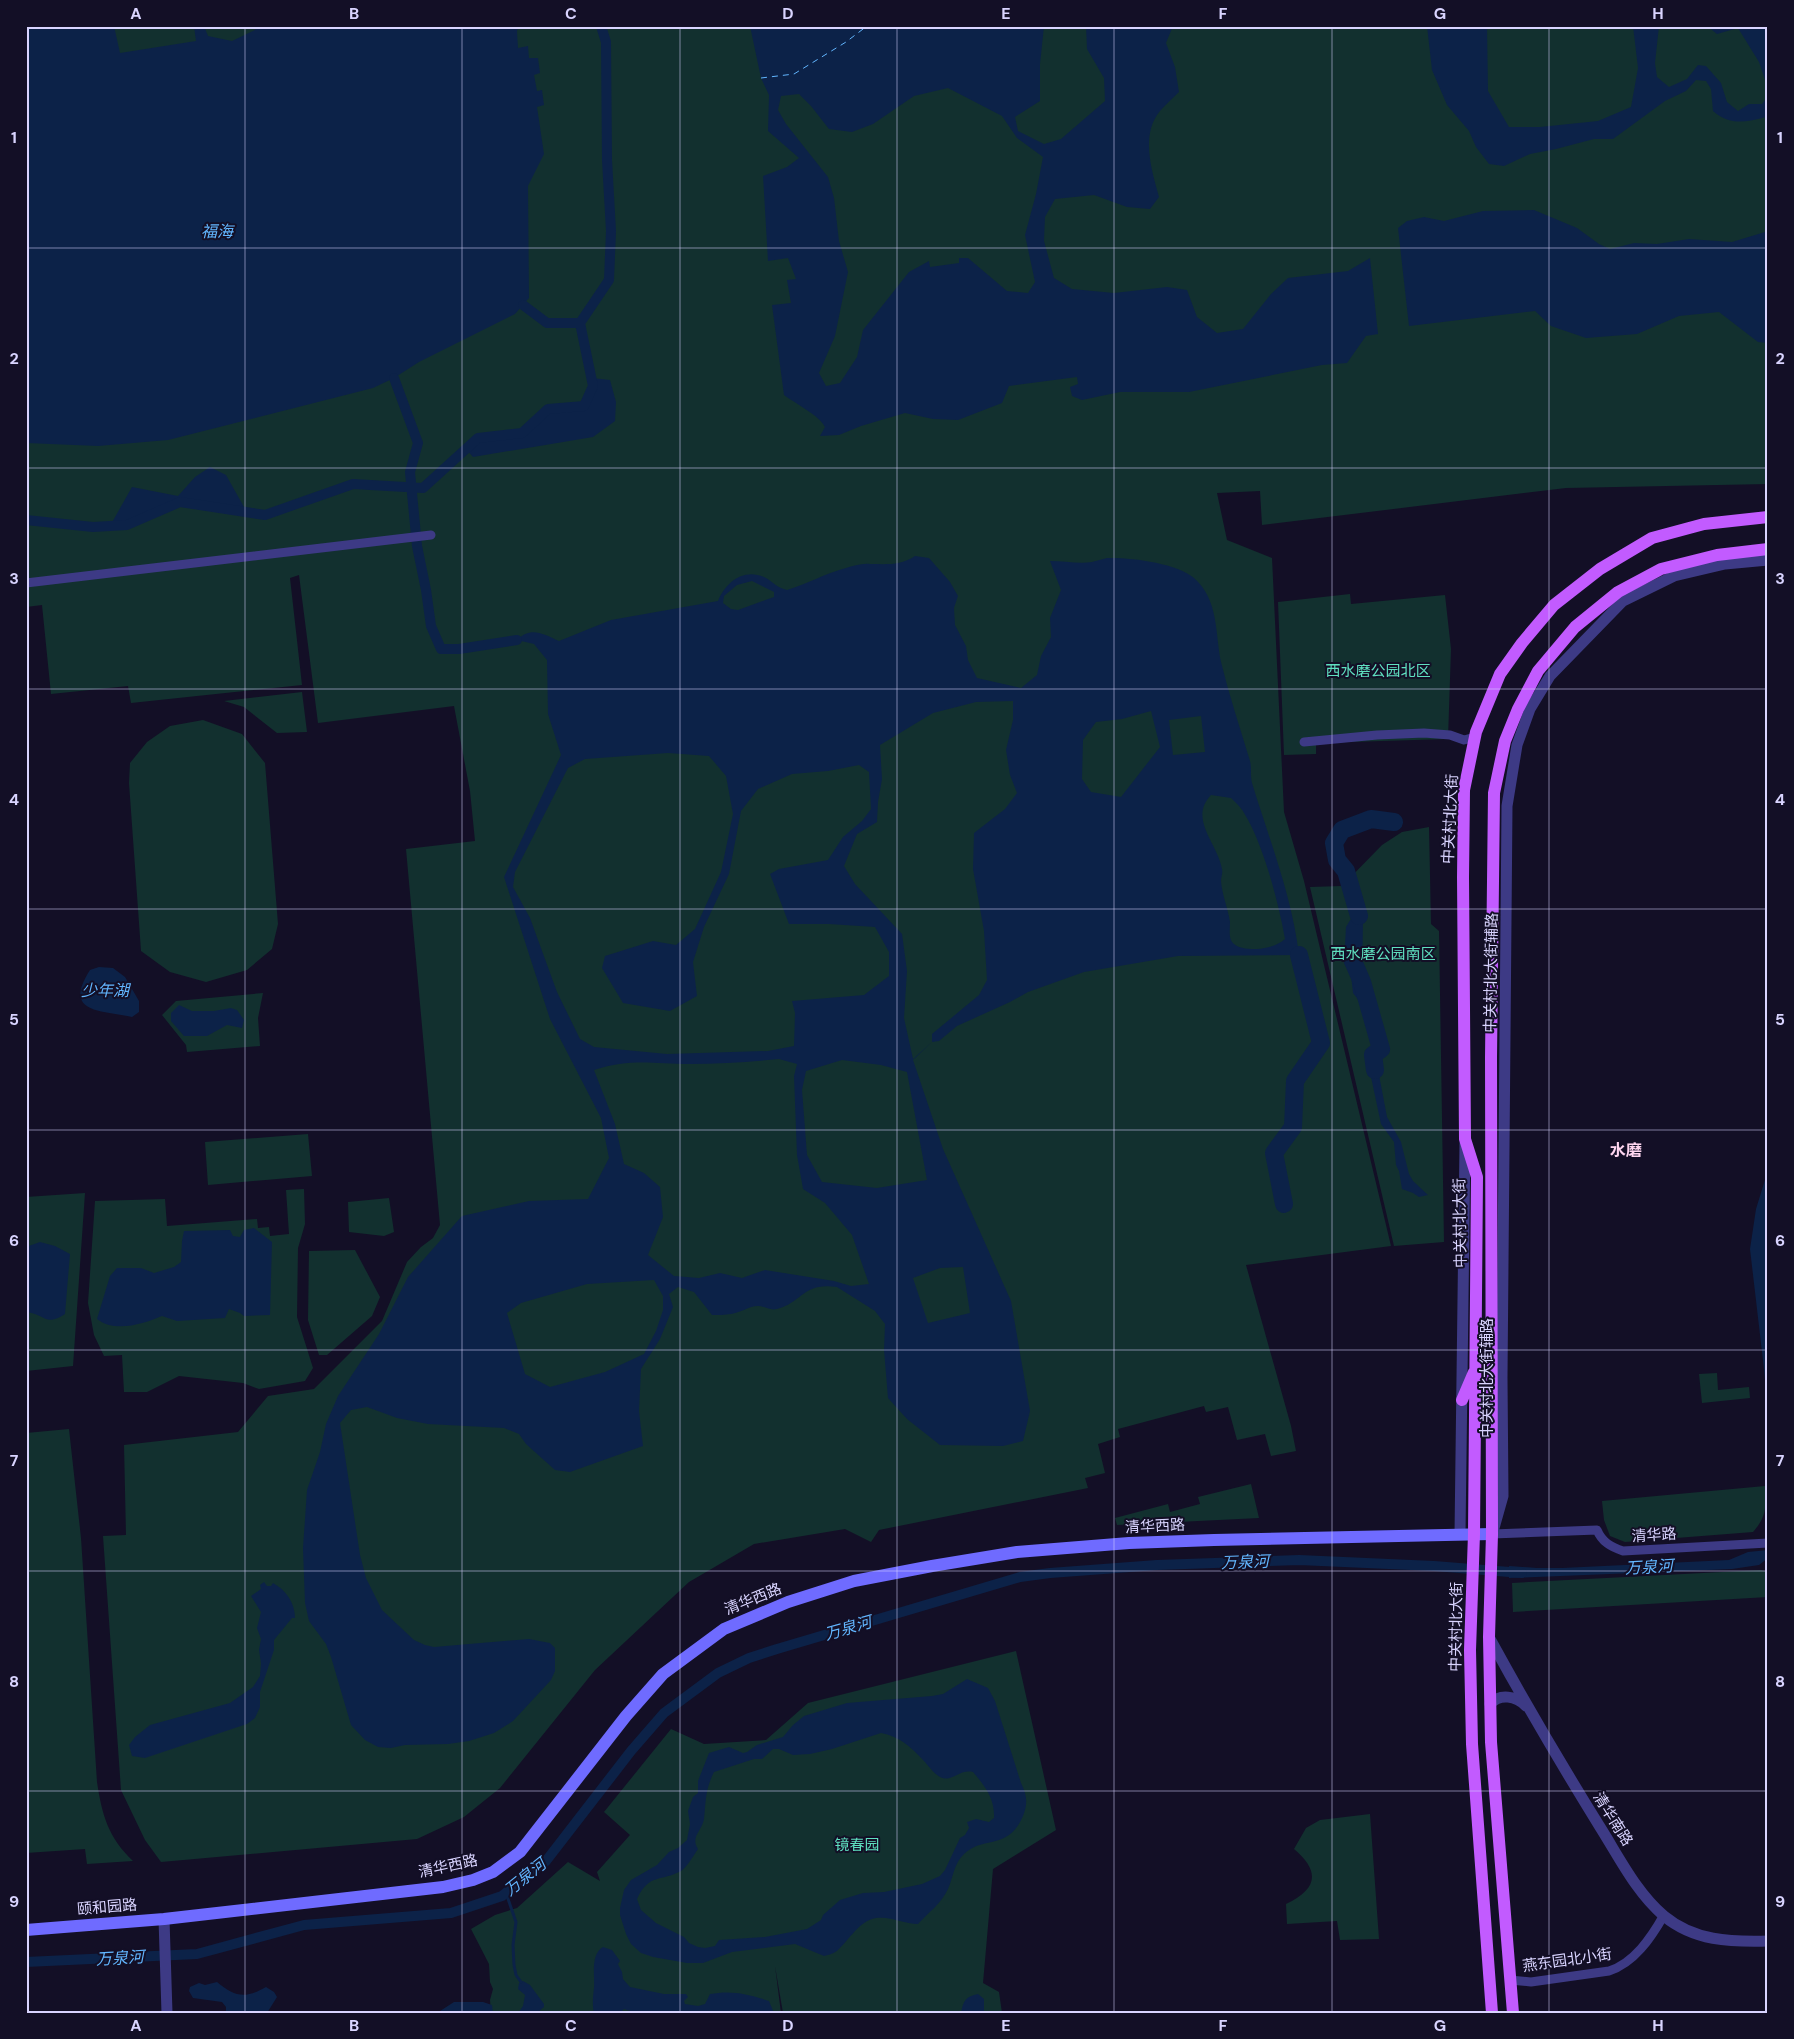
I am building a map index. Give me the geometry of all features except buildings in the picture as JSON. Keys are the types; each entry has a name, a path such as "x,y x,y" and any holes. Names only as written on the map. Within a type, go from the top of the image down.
{"main road":[{"name":"中关村北大街","path":"1492,2013 1472,1744 1470,1650 1474,1534 1477,1177 1465,1139 1462,877 1464,790 1475,737 1500,674 1522,643 1554,606 1600,569 1652,538 1704,524 1768,517"},
{"name":"中关村北大街","path":"1513,2013 1491,1742 1490,1704 1489,1637 1492,1534 1491,1058 1494,793 1505,741 1518,709 1538,671 1575,627 1618,592 1661,569 1717,555 1768,550"},
{"path":"1462,1400 1476,1368"},
{"name":"清华西路","path":"164,1919 443,1887 473,1880 493,1872 520,1852 626,1716 663,1674 724,1629 788,1602 854,1581 1017,1552 1078,1547 1278,1538 1492,1534"},
{"name":"颐和园路","path":"26,1930 164,1919"}],"street":[{"path":"26,583 431,535"},
{"name":"中关村北大街辅路","path":"1492,1534 1504,1496 1502,1378 1507,806 1517,745 1530,709 1550,676 1623,601 1674,576 1725,564 1768,560"},
{"path":"1304,742 1424,733 1450,735 1464,740 1475,737"},
{"name":"中关村北大街辅路","path":"1460,1534 1465,1139"},
{"name":"清华路","path":"1492,1534 1597,1530 1607,1544 1623,1551 1764,1543"},
{"name":"清华南路","path":"1489,1637 1528,1709 1636,1884 1664,1916 1706,1938 1734,1942 1768,1941"},
{"path":"1490,1704 1492,1701 1504,1696 1522,1702 1528,1709"},
{"name":"燕东园北小街","path":"1510,1980 1531,1982 1609,1971 1620,1967 1653,1935 1664,1916"},
{"path":"164,1919 167,2013"}],"green space":[{"path":"26,26 1768,26 1768,484 1566,488 1262,525 1260,491 1217,493 1227,540 1272,558 1284,812 1304,881 1391,1246 1246,1265 1291,1426 1296,1451 1271,1456 1265,1434 1237,1440 1228,1407 1206,1412 1204,1406 1118,1429 1120,1437 1098,1444 1105,1473 1085,1478 1088,1488 879,1530 871,1542 845,1529 754,1544 689,1582 595,1670 500,1788 464,1817 417,1839 161,1862 145,1840 121,1790 103,1536 126,1535 124,1445 238,1432 268,1396 314,1389 382,1321 407,1262 421,1247 433,1238 440,1225 406,849 475,841 470,791 454,706 318,723 299,575 290,578 302,685 131,703 128,686 51,694 42,605 26,607"},
{"name":"西水磨公园北区","path":"1350,594 1351,604 1445,595 1451,649 1448,739 1316,743 1316,754 1284,755 1278,602"},
{"path":"302,692 307,732 277,733 244,707 224,701"},
{"path":"203,720 242,734 265,763 278,924 272,949 247,970 206,982 170,972 141,951 129,783 130,763 147,742 170,726"},
{"name":"西水磨公园南区","path":"1429,827 1431,924 1439,931 1444,1242 1394,1246 1310,887 1342,886 1382,845 1402,832"},
{"path":"263,993 258,1018 260,1046 187,1052 186,1045 162,1015 176,1001"},
{"path":"308,1134 312,1176 208,1185 205,1142"},
{"path":"304,1189 305,1224 298,1248 297,1317 313,1368 305,1381 259,1389 243,1383 179,1376 147,1392 124,1392 122,1355 104,1356 94,1335 88,1303 95,1201 165,1199 167,1226 257,1219 258,1228 269,1227 270,1236 289,1234 286,1190"},
{"path":"85,1193 73,1366 26,1371 26,1197"},
{"path":"389,1198 394,1232 384,1236 349,1232 348,1202"},
{"path":"355,1250 380,1297 372,1316 327,1355 319,1355 308,1320 309,1251"},
{"path":"1717,1373 1718,1390 1749,1387 1750,1398 1702,1403 1699,1374"},
{"path":"69,1429 81,1538 97,1782 101,1805 112,1834 124,1852 133,1861 87,1864 85,1849 26,1853 26,1433"},
{"path":"1251,1484 1259,1518 1117,1525 1115,1518 1168,1504 1170,1512 1200,1504 1198,1497"},
{"path":"1765,1486 1765,1511 1753,1532 1625,1542 1610,1536 1604,1520 1602,1501"},
{"path":"1761,1570 1768,1572 1768,1597 1513,1612 1512,1583"},
{"name":"镜春园","path":"1016,1651 1056,1830 993,1869 983,1983 999,1992 1002,2013 783,2013 775,1966 781,2013 491,2013 490,2000 493,1989 490,1982 489,1964 471,1929 495,1915 517,1908 568,1862 600,1881 597,1872 630,1835 604,1812 671,1729 704,1744 766,1740 808,1703"},
{"path":"1370,1814 1379,1939 1340,1940 1337,1921 1287,1924 1286,1904 1304,1892 1312,1880 1312,1873 1308,1865 1303,1857 1294,1849 1306,1828 1320,1820"}],"water":[{"name":"福海","path":"26,26 114,26 120,53 196,41 194,26 204,26 208,36 232,41 255,30 256,26 519,26 517,31 518,48 528,46 529,58 538,58 540,73 534,75 537,91 542,90 544,105 537,107 544,154 528,186 529,298 515,314 419,362 394,378 373,388 168,440 98,446 26,443"},
{"path":"750,26 1044,26 1040,64 1040,101 1015,117 1018,131 1044,144 1061,139 1105,101 1104,78 1087,49 1086,26 1173,26 1166,43 1175,67 1179,92 1160,111 1154,121 1150,131 1149,142 1151,165 1159,197 1150,209 1127,207 1094,195 1055,199 1045,217 1044,241 1054,278 1072,289 1114,293 1167,287 1187,290 1197,317 1217,333 1243,329 1271,294 1288,278 1348,271 1370,258 1378,334 1366,336 1347,363 1322,365 1189,392 1120,392 1082,400 1072,396 1070,387 1078,384 1077,377 1009,386 1002,403 958,420 933,419 905,413 861,426 839,435 820,436 825,427 822,423 813,414 784,395 772,305 791,303 787,280 796,279 788,258 768,261 763,176 787,167 799,158 768,131 769,95 761,78","holes":["948,88 1002,116 1017,138 1043,157 1025,235 1035,282 1028,293 1007,291 968,258 959,258 959,263 930,267 929,261 909,272 863,330 857,357 840,383 826,386 819,373 835,336 848,272 839,241 834,198 828,177 786,124 778,110 781,96 799,94 829,129 852,132 873,124 914,96"]},
{"path":"1427,26 1487,26 1488,91 1509,127 1540,127 1598,121 1631,107 1638,68 1633,26 1659,26 1655,63 1657,77 1669,87 1687,79 1698,65 1706,66 1721,83 1727,102 1738,111 1749,104 1762,104 1768,96 1768,120 1766,117 1732,121 1719,116 1713,111 1711,89 1706,81 1696,80 1686,91 1665,101 1613,139 1594,139 1530,154 1504,166 1489,164 1476,147 1469,131 1447,105 1432,70"},
{"path":"1707,26 1768,26 1768,89 1759,62 1738,28 1717,34"},
{"path":"1768,191 1768,343 1758,342 1719,312 1679,316 1637,334 1586,338 1551,326 1535,311 1409,326 1398,228 1407,221 1424,217 1444,221 1483,211 1534,210 1577,228 1599,244 1610,249 1634,243 1657,244 1689,239 1732,242 1765,232"},
{"path":"592,378 610,380 616,402 615,421 593,437 473,457 466,449 478,438 522,433 548,409 584,406 593,386"},
{"path":"210,467 226,475 244,507 243,512 180,502 127,525 110,526 132,487 178,496 195,477"},
{"path":"915,556 929,558 950,582 958,596 954,608 955,625 966,646 968,660 977,678 1021,688 1037,675 1041,656 1051,637 1050,618 1061,590 1050,561 1087,563 1107,558 1140,560 1176,568 1194,578 1208,596 1215,617 1221,662 1250,761 1252,783 1286,889 1299,955 1178,956 1084,972 1028,992 957,1026 939,1041 932,1042 913,1060 943,1149 1011,1301 1030,1411 1023,1441 1003,1446 940,1445 907,1419 888,1398 884,1350 885,1324 875,1311 837,1287 826,1286 810,1290 793,1302 777,1309 755,1306 726,1315 712,1315 694,1292 678,1287 669,1294 673,1307 660,1339 641,1369 639,1411 643,1446 570,1472 555,1470 526,1444 519,1434 504,1428 428,1424 397,1418 367,1407 351,1410 340,1423 360,1555 366,1578 382,1610 414,1640 434,1647 529,1639 550,1643 555,1648 555,1671 551,1680 513,1721 494,1733 469,1741 448,1744 405,1745 391,1748 378,1747 365,1740 351,1725 331,1657 326,1644 309,1621 305,1603 303,1548 307,1490 320,1452 326,1424 338,1396 379,1334 408,1277 462,1216 529,1201 588,1199 609,1158 601,1118 550,1019 504,877 561,755 548,714 547,660 534,644 517,640 532,632 559,641 611,620 718,601 731,582 744,575 758,575 787,590 855,566 864,564 893,564","holes":["752,581 774,592 774,597 738,610 731,609 723,603 724,596 737,585","1013,701 1013,720 1006,750 1010,775 1017,793 1005,809 974,833 973,869 984,931 987,980 979,995 932,1034 932,1042 913,1059 904,1018 907,971 902,934 855,884 844,866 857,834 877,822 882,779 880,745 933,713 976,702","1151,711 1160,747 1121,797 1091,792 1082,779 1083,740 1096,722 1122,719","1201,716 1205,752 1173,755 1169,720","668,753 709,756 726,776 733,814 721,872 695,929 676,945 653,941 605,956 602,968 623,1003 670,1011 697,996 693,962 704,927 729,874 741,811 758,789 792,774 828,771 859,765 869,772 871,809 862,821 843,837 828,860 779,869 770,874 789,924 875,927 889,952 889,976 864,995 792,1001 795,1013 794,1046 768,1051 667,1054 594,1047 580,1039 557,992 530,918 513,887 515,872 568,768 585,759","1211,795 1231,798 1243,811 1258,840 1279,909 1285,939 1279,943 1264,948 1248,949 1236,946 1232,942 1230,922 1221,881 1222,869 1203,822 1202,813","779,1059 797,1064 794,1076 797,1155 803,1189 825,1203 852,1235 869,1284 851,1286 834,1281 765,1270 742,1278 720,1273 699,1278 674,1276 648,1255 663,1217 660,1187 644,1173 624,1164 615,1124 594,1070 607,1066 642,1062 677,1064","842,1060 881,1065 907,1072 927,1180 877,1188 822,1182 807,1155 802,1090 806,1071","963,1267 970,1313 928,1323 913,1278 940,1268","654,1280 663,1296 663,1310 656,1331 644,1354 605,1372 550,1387 525,1374 507,1313 521,1303 587,1284"]},
{"path":"1355,892 1359,910 1363,916 1362,988 1370,998 1381,1052 1376,1059 1387,1117 1401,1142 1409,1174 1413,1181 1428,1195 1419,1197 1402,1189 1396,1165 1394,1142 1381,1124 1367,1058 1374,1045 1368,1015 1362,1010 1360,1002 1353,993 1351,975 1344,963 1346,927 1352,917 1351,894"},
{"name":"少年湖","path":"99,967 113,968 125,977 139,1001 139,1012 132,1017 98,1011 83,1002 80,995 82,984 90,970"},
{"path":"179,1005 192,1011 214,1011 231,1008 237,1010 244,1020 242,1028 227,1025 207,1036 184,1036 171,1021 171,1013"},
{"path":"1768,1170 1768,1210 1765,1235 1768,1261 1768,1412 1750,1249 1756,1209"},
{"path":"254,1228 272,1242 270,1315 244,1316 229,1309 225,1318 177,1321 162,1316 129,1326 112,1326 97,1319 110,1276 117,1268 141,1268 154,1273 174,1267 181,1262 184,1231 230,1230 233,1236 240,1237 244,1230"},
{"path":"40,1242 55,1246 70,1254 65,1314 49,1320 26,1312 26,1247"},
{"path":"1768,1550 1768,1558 1759,1565 1732,1569 1509,1578 1509,1566 1562,1568 1729,1560 1748,1552"},
{"path":"264,1582 267,1586 271,1586 273,1583 286,1593 295,1612 295,1618 292,1618 274,1640 274,1650 260,1692 260,1707 255,1718 247,1724 145,1758 132,1756 129,1745 135,1737 150,1725 230,1703 253,1687 260,1676 259,1650 261,1639 257,1628 261,1612 251,1596 261,1589 260,1585"},
{"path":"967,1679 988,1688 995,1701 1025,1791 1026,1807 1017,1827 1010,1834 972,1848 964,1854 956,1866 945,1894 918,1924 887,1918 870,1920 860,1927 837,1951 824,1956 795,1944 732,1952 703,1963 687,1963 641,1953 631,1944 620,1915 624,1890 631,1880 657,1865 669,1852 678,1848 687,1840 690,1824 688,1811 693,1797 698,1793 698,1781 709,1753 729,1747 743,1753 747,1752 757,1745 783,1737 804,1716 847,1703 943,1694","holes":["881,1733 899,1739 909,1747 940,1777 949,1778 963,1772 973,1772 991,1799 994,1818 989,1822 976,1819 967,1822 969,1828 965,1835 960,1838 945,1870 940,1876 922,1884 884,1892 863,1893 840,1900 823,1915 821,1920 807,1929 765,1937 719,1940 715,1946 705,1948 689,1943 684,1937 656,1923 641,1910 637,1899 646,1885 656,1879 681,1871 698,1849 695,1841 703,1823 707,1790 714,1772 754,1759 762,1759 773,1749 779,1749 793,1755 810,1754"]},
{"path":"603,1947 612,1950 620,1961 618,1964 623,1979 630,1987 664,1994 686,1994 688,1997 684,2001 685,2004 698,2006 705,2004 710,1994 725,1992 747,1995 769,2001 774,2013 636,2013 624,2009 620,2013 594,2013 594,1966 596,1955"},
{"path":"523,1981 530,1985 544,2004 544,2007 537,2013 518,2013 523,2006 525,1995 518,1989 519,1983"},
{"path":"217,1982 229,1991 240,1995 259,1991 266,1987 274,1992 277,1997 267,2013 226,2013 226,2007 222,2002 193,1998 189,1991 190,1987 199,1983 205,1985"},
{"path":"978,1994 984,1999 984,2013 961,2013 966,2000"},
{"path":"454,2002 483,2002 492,2005 493,2013 437,2013"}],"waterway":[{"path":"26,520 93,527 127,525 180,502 265,515 353,484 423,488 478,438 522,433 548,409 584,406 593,386 580,323 609,280 611,231 607,160 606,42 601,26"},
{"path":"523,305 547,323 580,323"},
{"path":"394,378 418,443 410,472 417,546 431,626 441,649 459,649 517,640"},
{"path":"1359,916 1346,871 1337,860 1334,843 1342,830 1371,819 1394,822"},
{"path":"1284,1204 1274,1153 1293,1127 1295,1081 1321,1043 1299,955"},
{"path":"1353,961 1362,982 1381,1049 1373,1055 1375,1070"},
{"name":"万泉河","path":"26,1962 197,1954 304,1925 451,1913 502,1896 546,1861 631,1751 664,1713 718,1673 749,1658 777,1649 1020,1577 1157,1565 1299,1560 1434,1566 1522,1573"},
{"path":"506,1893 516,1922 513,1945 514,1965 516,1975 521,1982"}],"ferry route":[{"path":"761,78 794,74 846,42 867,26"}],"district":[{"name":"水磨","path":"1626,1150"}]}
